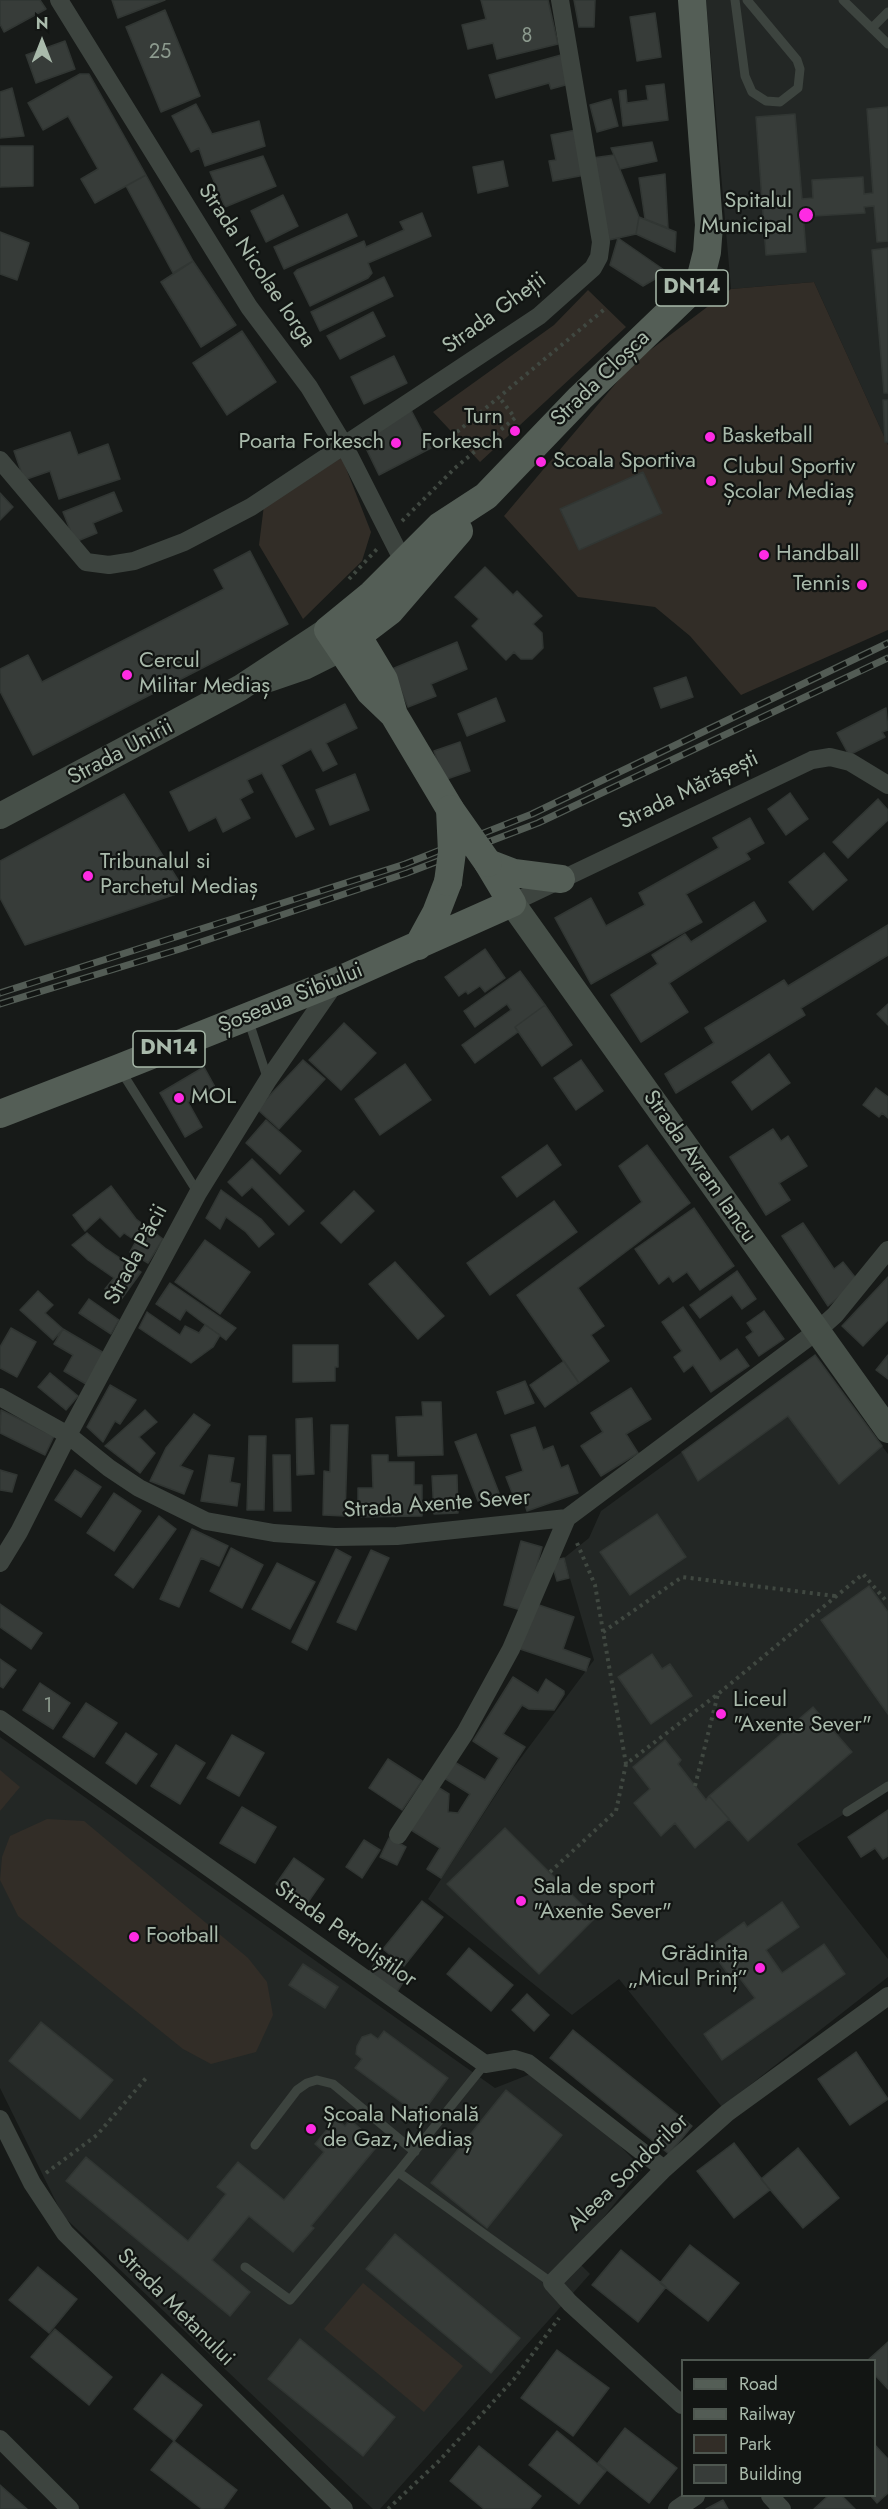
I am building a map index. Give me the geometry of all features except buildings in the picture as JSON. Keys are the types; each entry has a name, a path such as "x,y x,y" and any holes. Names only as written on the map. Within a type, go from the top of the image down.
{"main road":[{"name":"Strada Cloșca","path":"343,633 404,563 440,526 486,496 580,398 686,296 701,276 707,252 709,225 692,0"},
{"path":"486,496 456,535 390,611 343,633 384,680 394,715 450,809 488,863 512,903"},
{"name":"Strada Unirii","path":"0,816 83,774 343,633"},
{"path":"418,946 436,913 448,882 452,852 450,809"},
{"path":"488,863 514,873 561,879"},
{"name":"Șoseaua Sibiului","path":"0,1114 337,981 512,903"},
{"name":"Strada Avram Iancu","path":"512,903 888,1430"}],"street":[{"name":"Strada Nicolae Iorga","path":"59,0 249,307 309,387 344,445 404,563"},
{"name":"Strada Gheții","path":"344,445 539,316 593,268 599,257 601,242 560,0"},
{"path":"0,460 86,562 109,565 134,561 184,542 252,507 344,445"},
{"name":"Strada Mărășești","path":"512,903 812,760 830,758 850,762 888,785"},
{"name":"Strada Păcii","path":"0,1563 19,1532 68,1435 198,1193 268,1080 337,981"},
{"path":"398,1835 465,1733 511,1649 567,1518 817,1331 835,1315 888,1250"},
{"name":"Strada Axente Sever","path":"0,1397 68,1435 109,1468 139,1488 206,1521 274,1533 335,1537 397,1536 567,1518"},
{"name":"Strada Petroliștilor","path":"0,1719 484,2064"},
{"name":"Aleea Sondorilor","path":"552,2283 664,2169 727,2113 888,1996"},
{"path":"484,2064 515,2059 528,2063 664,2169"},
{"name":"Strada Metanului","path":"0,2119 32,2183 65,2232 344,2509"},
{"path":"552,2283 570,2303 681,2404"},
{"path":"0,2439 70,2509"},
{"path":"677,2509 695,2497"},
{"path":"771,2497 782,2509"}],"lane":[{"path":"735,0 745,76 752,92 766,101 780,102 798,88 800,69 796,60 747,0"},
{"path":"843,0 888,44"},
{"path":"872,28 888,12"},
{"path":"247,1017 268,1080"},
{"path":"119,1068 198,1193"},
{"path":"847,1812 888,1786"},
{"path":"245,2267 290,2300 398,2172 484,2064"},
{"path":"255,2145 297,2090 307,2082 317,2080 333,2084 415,2151"},
{"path":"398,2172 552,2283"}],"path":[{"path":"457,432 606,308"},
{"path":"550,1872 616,1811 627,1764 595,1585 567,1518"},
{"path":"627,1764 718,1694 863,1574 888,1602"},
{"path":"603,1632 682,1577 836,1596"},
{"path":"695,1786 718,1694"},
{"path":"32,2183 97,2135 147,2077"},
{"path":"388,2509 439,2462 514,2379 570,2303"}],"shaded area":[{"name":"Spitalul Municipal","path":"706,0 888,0 888,445 814,282 731,289"},
{"name":"Liceul \"Axente Sever\"","path":"815,1355 888,1454 888,1786 797,1844 888,1959 888,1977 722,2107 619,1979 572,2015 428,1899 514,1767 594,1660 564,1558 589,1538 601,1511"},
{"name":"Școala Națională de Gaz, Mediaș","path":"0,1737 495,2088 543,2069 643,2169 572,2256 590,2274 380,2509 373,2509 63,2216 0,2088"}],"green space":[{"name":"Clubul Sportiv Școlar Mediaș","path":"814,282 888,445 888,630 741,695 690,636 655,607 578,597 504,516 633,363 731,289"},
{"path":"588,290 626,327 480,462 433,412 554,325"},
{"path":"340,453 371,532 362,561 303,619 259,545 264,505"},
{"path":"0,1770 20,1787 0,1811"},
{"name":"Football","path":"47,1819 84,1821 248,1958 267,1982 273,2015 256,2052 211,2064 183,2049 18,1916 0,1880 2,1857 10,1836"},
{"path":"363,2283 463,2366 424,2412 324,2329"}],"railway":[{"path":"0,993 405,864 532,814 888,643"},
{"path":"0,1004 180,949 407,873 538,823 888,658"}],"place":[{"name":"Spitalul Municipal","path":"806,215"},
{"name":"Turn Forkesch","path":"515,431"},
{"name":"Basketball","path":"710,437"},
{"name":"Poarta Forkesch","path":"396,443"},
{"name":"Scoala Sportiva","path":"541,462"},
{"name":"Clubul Sportiv Școlar Mediaș","path":"711,481"},
{"name":"Handball","path":"764,555"},
{"name":"Tennis","path":"862,585"},
{"name":"Cercul Militar Mediaș","path":"127,675"},
{"name":"Tribunalul si Parchetul Mediaș","path":"88,876"},
{"name":"MOL","path":"179,1098"},
{"name":"Liceul \"Axente Sever\"","path":"721,1714"},
{"name":"Sala de sport \"Axente Sever\"","path":"521,1901"},
{"name":"Football","path":"134,1937"},
{"name":"Grădinița „Micul Prinț”","path":"760,1968"},
{"name":"Școala Națională de Gaz, Mediaș","path":"311,2129"}]}
